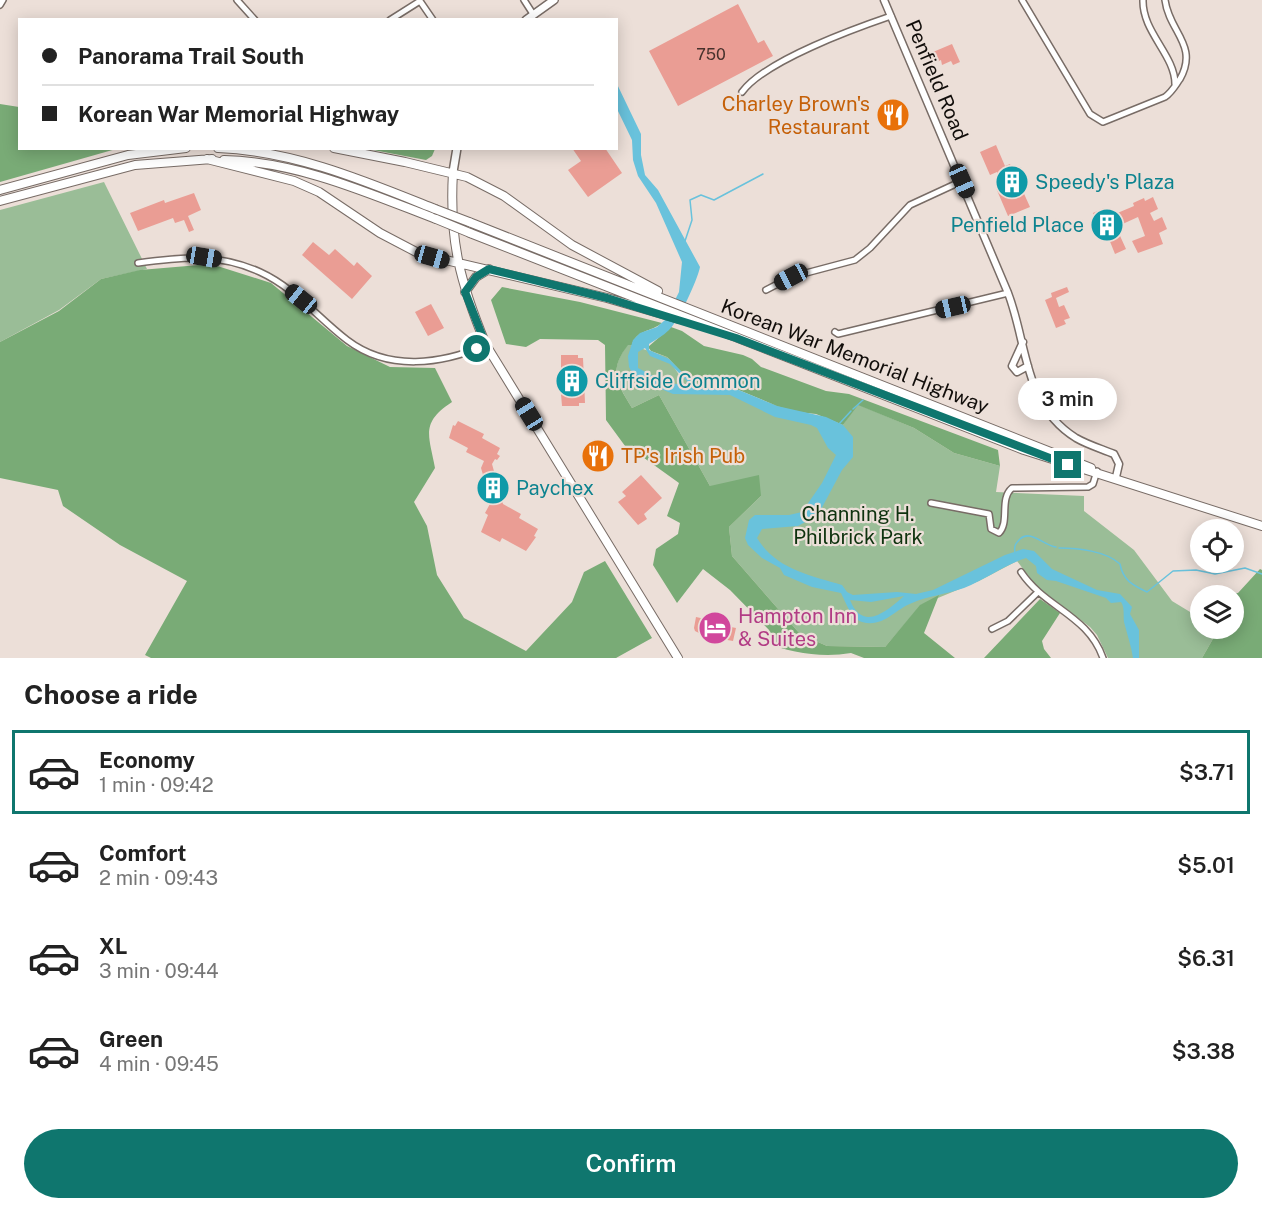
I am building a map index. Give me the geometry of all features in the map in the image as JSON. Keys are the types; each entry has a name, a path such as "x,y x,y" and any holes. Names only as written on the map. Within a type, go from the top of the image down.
{"main road":[{"path":"529,18 554,0"},
{"path":"0,190 142,150"},
{"path":"128,155 169,150"},
{"path":"239,150 260,152 310,163 435,208 661,295"},
{"path":"344,150 453,172 504,196 572,246 661,295"},
{"path":"457,150 453,172 452,223 458,263 465,292 486,345 678,658"},
{"path":"0,201 135,165 207,159 263,163 314,174 436,219 655,309"},
{"path":"207,159 294,181 319,192 405,248 420,254 655,309"},
{"path":"465,292 476,277 489,269"},
{"name":"Korean War Memorial Highway","path":"661,295 683,306 1058,453 1098,471"},
{"name":"Korean War Memorial Highway","path":"655,309 736,338 1024,450 1068,465 1098,471"},
{"path":"1098,471 1262,525"}],"street":[{"path":"0,5 3,0"},
{"path":"237,0 253,18"},
{"path":"524,0 534,14"},
{"name":"Penfield Road","path":"884,0 1008,293 1035,391 1048,414 1077,438 1114,454 1119,464 1116,477"},
{"path":"1022,0 1094,118 1108,122 1165,97 1174,89 1188,60 1165,0"},
{"path":"1143,0 1145,18 1174,74 1176,80 1174,89"},
{"path":"393,18 420,1 432,18"},
{"path":"742,93 756,77 829,38 891,16"},
{"path":"766,291 791,277 855,260 864,254 910,205 962,181"},
{"path":"138,263 204,257 246,266 289,289 355,346 393,360 436,362 486,345"},
{"path":"834,332 838,334 1008,293"},
{"path":"1023,342 1012,366 1017,372 1028,366"},
{"path":"931,503 989,514 991,529 999,533 1003,528 1006,497 1012,488 1088,488 1093,484 1098,471"},
{"path":"1020,572 1038,592 1089,631 1103,658"},
{"path":"992,629 1008,621 1038,592"}],"green space":[{"path":"0,104 18,107 18,150 112,150 0,182"},
{"path":"373,150 435,150 432,156 426,160"},
{"path":"104,182 147,269 101,279 59,310 0,342 0,210"},
{"path":"211,264 271,283 347,346 390,367 435,368 452,402 431,423 429,438 435,468 414,502 427,526 437,575 464,618 526,651 572,602 584,572 605,561 652,638 616,658 151,658 145,655 187,581 120,545 63,506 58,490 0,478 0,342 59,311 101,279 140,270"},
{"path":"502,287 580,302 662,323 637,336 632,345 628,345 622,354 618,362 617,377 622,391 632,408 659,395 710,486 759,475 761,496 729,527 732,556 800,634 827,646 885,647 920,605 939,595 924,633 955,658 864,658 851,653 807,654 774,646 764,642 769,630 730,590 703,569 677,603 653,565 656,549 678,534 680,523 667,516 679,483 633,450 628,450 606,420 605,345 598,340 540,339 526,347 506,344 491,300"},
{"path":"671,327 682,331 704,346 743,355 761,367 826,391 849,394 998,450 1000,466 954,453 914,428 858,405 843,425 816,414 797,412 777,406 729,386 706,385 688,379 667,357 651,351 648,347"},
{"name":"Channing H. Philbrick Park","path":"628,344 667,357 680,376 843,425 857,404 914,428 954,453 1000,466 996,492 1084,496 1084,511 1134,550 1172,601 1190,612 1190,639 1213,639 1202,658 1108,658 1097,635 1090,627 1037,587 1017,561 979,581 921,605 885,647 827,646 800,634 732,556 729,527 761,496 710,486 659,395 632,408 617,377 618,362"},
{"path":"1260,569 1262,570 1262,658 1202,658 1213,639 1244,639 1244,586"},
{"path":"1040,599 1060,613 1042,641 1044,649 1051,658 984,658"}],"water":[{"path":"618,86 641,134 641,155 645,175 658,190 700,267 692,290 673,325 649,344 649,350 669,359 691,381 692,385 729,386 777,406 826,417 843,425 853,437 853,457 842,470 818,515 798,526 762,529 757,538 765,549 784,564 806,574 842,585 847,592 853,595 897,592 916,594 933,590 1005,555 1023,549 1034,551 1052,569 1097,590 1120,594 1132,607 1130,614 1139,630 1139,658 1133,658 1121,602 1111,603 1106,598 1047,580 1037,573 1036,566 1026,558 964,588 918,601 876,623 869,623 862,622 855,617 841,593 812,587 784,575 780,568 762,558 748,545 745,538 749,520 755,515 789,515 802,512 822,483 836,455 828,448 817,428 811,425 775,417 730,395 673,394 635,378 629,367 628,356 633,340 640,333 657,327 665,320 679,292 682,262 656,203 638,176 633,160 632,140 618,111","holes":["645,348 650,356 670,364 687,381 686,385 667,383 638,368 638,352","904,596 876,616 869,617 855,610 850,600 871,602"]}],"building":[{"path":"738,4 758,43 764,40 773,56 678,106 649,51"},
{"path":"952,44 960,62 953,65 951,61 942,65 941,60 937,62 933,52"},
{"name":"Charley Brown's Restaurant","path":"897,107 904,116 886,124 881,114"},
{"name":"Speedy's Plaza","path":"996,145 1005,166 1010,164 1016,179 1021,177 1025,185 1021,187 1030,207 1008,216 996,188 1003,185 997,172 990,175 980,152"},
{"path":"573,150 606,150 622,173 588,197 568,170 581,161"},
{"path":"194,193 201,210 188,216 194,230 189,232 184,220 175,223 173,218 138,231 130,213 164,200 165,203"},
{"name":"Penfield Place","path":"1153,197 1158,209 1150,213 1154,221 1162,217 1167,229 1159,233 1163,244 1138,253 1132,241 1145,236 1138,217 1116,227 1126,249 1115,254 1107,234 1098,235 1094,224 1097,222 1093,213 1104,208 1108,217 1134,206 1133,203 1144,198 1145,201"},
{"path":"313,242 329,255 335,249 354,266 357,262 372,276 352,299 302,255"},
{"path":"1067,287 1069,292 1056,298 1059,307 1064,305 1070,318 1064,320 1066,324 1056,328 1045,300 1052,297 1051,293"},
{"path":"431,304 444,328 428,336 415,312"},
{"name":"Cliffside Common","path":"561,355 578,355 578,358 583,358 585,403 579,403 579,406 562,406 559,371 561,370"},
{"name":"Paychex","path":"458,421 484,434 482,438 500,448 497,454 500,456 492,464 503,504 521,514 519,518 538,529 534,536 536,537 526,551 502,538 500,542 481,532 488,515 485,513 491,502 481,468 484,461 466,452 468,448 449,438 453,425 455,426"},
{"name":"TP's Irish Pub","path":"599,447 606,461 597,466 589,452"},
{"path":"641,475 662,498 644,514 647,519 638,525 618,502 626,496 622,492"},
{"name":"Hampton Inn & Suites","path":"696,617 732,625 731,627 736,628 733,641 705,636 695,631"}],"waterway":[{"path":"685,241 692,220 690,200 701,195 714,200 763,174"},
{"path":"853,409 863,400"},
{"path":"839,424 851,411"},
{"path":"1015,553 1016,544 1024,536 1033,537 1056,547"},
{"path":"1059,548 1083,550 1107,556 1120,564 1123,574 1129,581 1147,592 1173,571 1196,570 1215,574 1245,568 1262,574"}],"place":[{"name":"Charley Brown's Restaurant","path":"893,115"},
{"name":"Speedy's Plaza","path":"1012,182"},
{"name":"Penfield Place","path":"1107,225"},
{"name":"Cliffside Common","path":"572,381"},
{"name":"TP's Irish Pub","path":"598,456"},
{"name":"Paychex","path":"493,488"},
{"name":"Hampton Inn & Suites","path":"715,628"}],"route":[{"path":"477,349 486,345 465,292 476,277 489,269 607,298 736,338 1068,465"}]}
